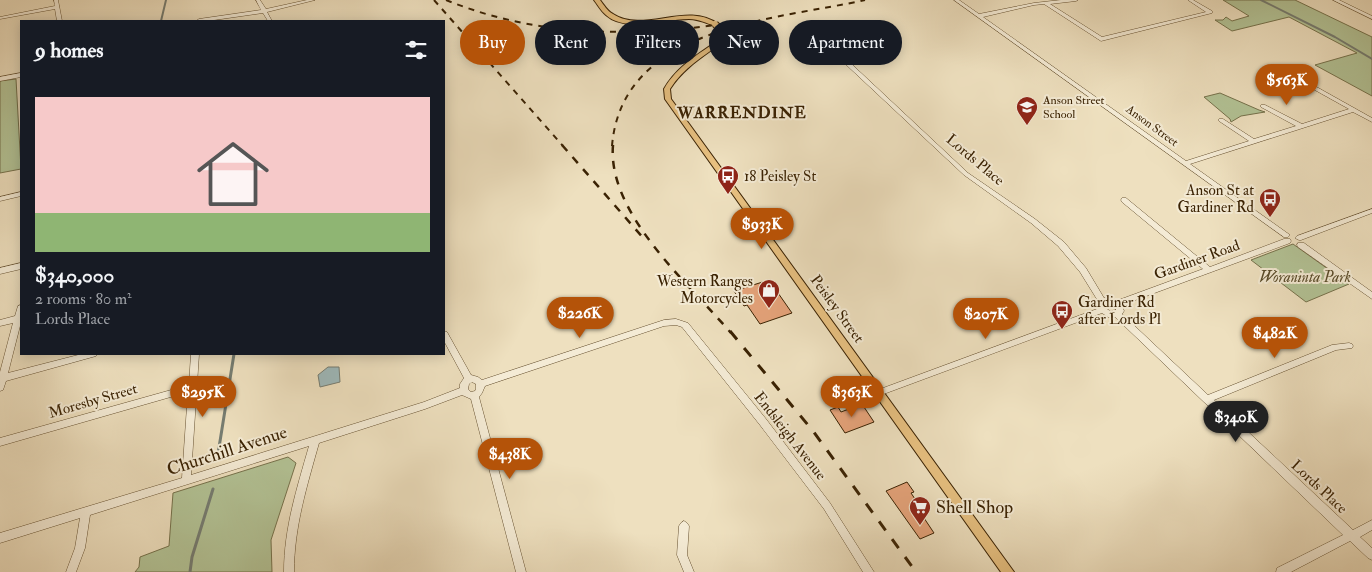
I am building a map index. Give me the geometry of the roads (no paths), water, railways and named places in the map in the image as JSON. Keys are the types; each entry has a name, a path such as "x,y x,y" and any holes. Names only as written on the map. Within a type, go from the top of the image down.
{"main road":[{"name":"Peisley Street","path":"597,0 607,13 619,19 634,21 696,18 709,21"},
{"name":"Peisley Street","path":"709,49 692,61 673,79 667,89 667,95 878,393 1008,572"}],"street":[{"path":"56,0 60,20"},
{"path":"258,0 269,20"},
{"path":"206,20 264,11 312,0"},
{"name":"Anson Street","path":"956,0 1287,238 1300,241"},
{"path":"979,16 1045,3 1076,0"},
{"path":"1190,0 1216,16"},
{"path":"1335,0 1371,17"},
{"path":"1045,3 1101,40 1210,12"},
{"path":"0,18 57,7"},
{"name":"Lords Place","path":"850,65 966,174 1062,244 1083,270 1102,301"},
{"path":"1288,73 1372,120"},
{"path":"0,79 20,75"},
{"path":"1264,106 1301,126"},
{"path":"1185,163 1353,110"},
{"path":"1221,120 1253,141"},
{"path":"0,199 20,194"},
{"path":"1124,200 1210,270"},
{"path":"1300,241 1372,211"},
{"name":"Gardiner Road","path":"1117,309 1287,238"},
{"path":"1300,241 1372,296"},
{"path":"0,271 20,266"},
{"path":"1108,300 1117,309 1111,314 1102,310 1099,306 1102,301 1108,300"},
{"name":"Lords Place","path":"1117,309 1207,399 1372,555"},
{"path":"878,393 1102,310"},
{"path":"0,323 20,318"},
{"path":"0,388 1,378 20,318"},
{"name":"Endsleigh Avenue","path":"481,384 664,323 681,323 688,328 769,430 826,506 869,572"},
{"path":"445,336 469,380"},
{"path":"1207,399 1335,347 1349,346"},
{"path":"1,378 89,355"},
{"path":"186,482 195,355"},
{"path":"469,380 478,381 481,384 479,391 474,394 466,394 462,391 463,386 469,380"},
{"name":"Moresby Street","path":"0,442 193,387"},
{"name":"Churchill Avenue","path":"0,538 186,482 462,391"},
{"path":"474,394 521,572"},
{"path":"289,572 289,546 293,526 316,440"},
{"path":"71,572 80,548 86,512"},
{"path":"1281,572 1372,525"},
{"path":"684,526 682,555 689,572"}],"water":[{"path":"328,367 339,367 340,382 320,387 318,375"}],"waterway":[{"path":"161,20 166,0"},
{"path":"1261,0 1335,37 1372,59"},
{"path":"217,460 234,355"},
{"path":"190,572 192,557 213,489"}],"railway":[{"path":"434,0 563,146"},
{"path":"446,0 514,21 583,31 653,31 709,26"},
{"path":"612,146 622,106 643,75 673,52 709,35 748,23 865,0"},
{"path":"562,145 645,240"},
{"path":"613,145 615,171 623,197 637,222 674,271 731,333"},
{"path":"730,331 813,431 916,572"}],"place":[{"name":"Anson Street School","path":"1027,126"},
{"name":"18 Peisley St","path":"728,195"},
{"name":"Anson St at Gardiner Rd","path":"1270,218"},
{"name":"Western Ranges Motorcycles","path":"769,309"},
{"name":"Gardiner Rd after Lords Pl","path":"1062,330"},
{"name":"Shell Shop","path":"920,526"}],"district":[{"name":"WARRENDINE","path":"742,113"}],"park label":[{"name":"Woraninta Park","path":"1305,277"}]}
